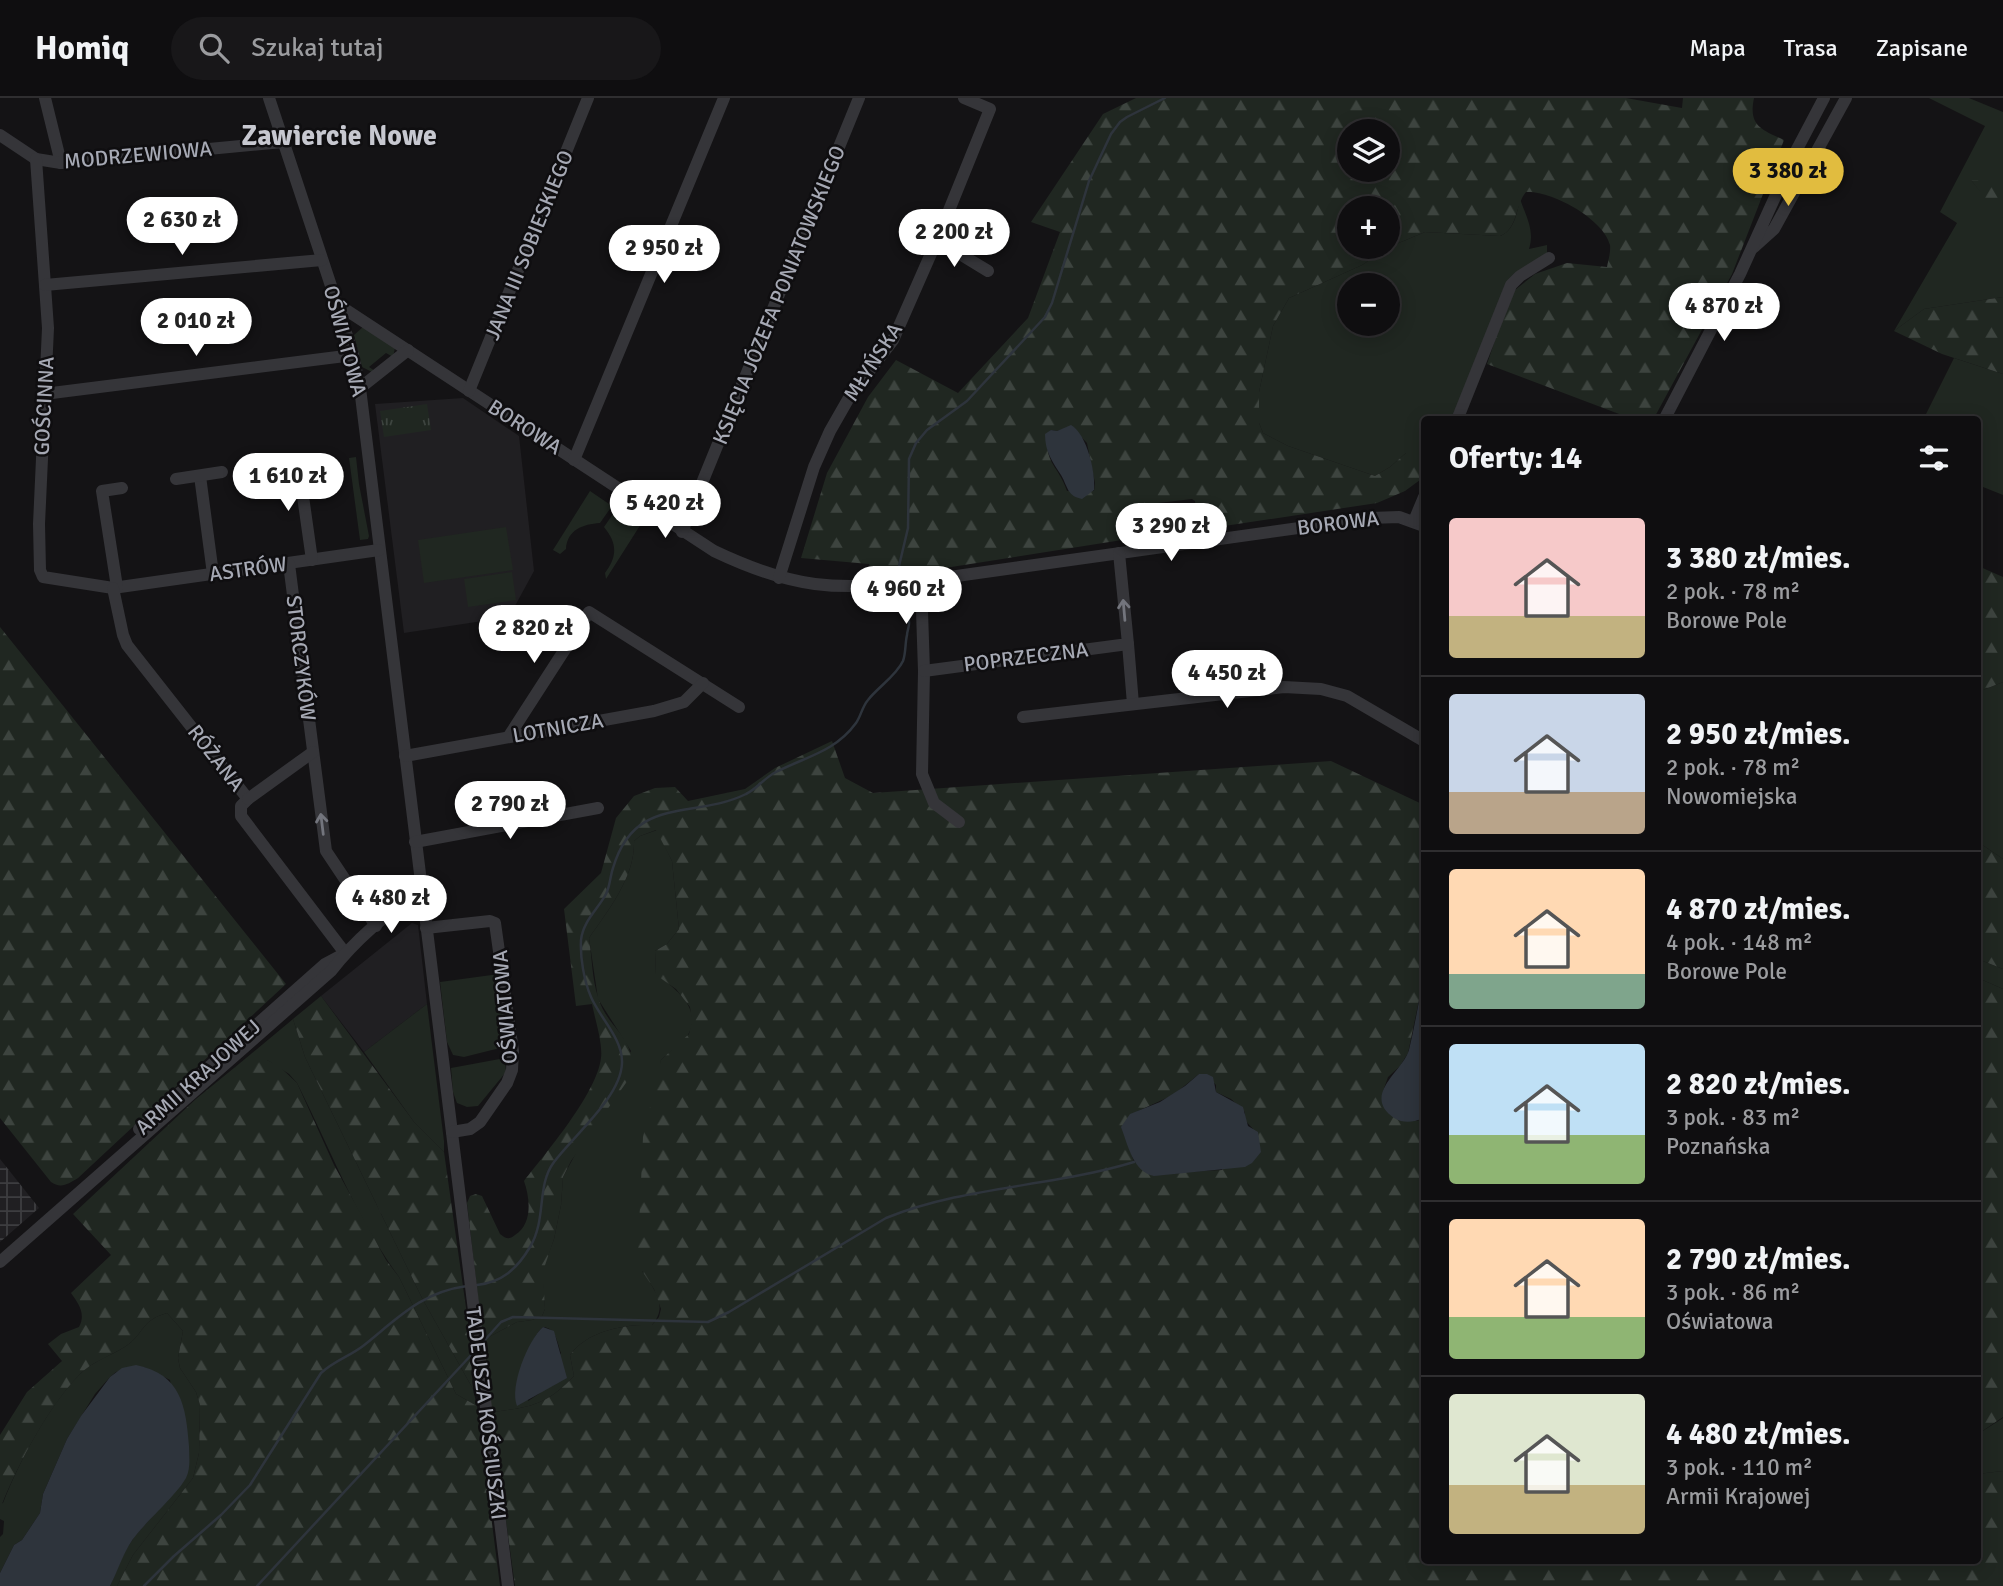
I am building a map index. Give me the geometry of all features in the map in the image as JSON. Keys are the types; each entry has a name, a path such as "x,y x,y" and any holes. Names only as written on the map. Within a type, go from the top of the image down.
{"street":[{"path":"46,98 61,163"},
{"name":"OŚWIATOWA","path":"269,98 353,355 359,388 465,1240"},
{"name":"JANA III SOBIESKIEGO","path":"469,391 588,98"},
{"path":"574,460 724,98"},
{"name":"KSIĘCIA JÓZEFA PONIATOWSKIEGO","path":"682,532 859,98"},
{"name":"MŁYŃSKA","path":"779,578 814,467 830,431 850,396 892,340 937,240 990,109 964,98"},
{"path":"1666,416 1824,98"},
{"path":"1751,249 1774,229 1846,98"},
{"name":"MODRZEWIOWA","path":"0,135 36,159 61,163 283,142"},
{"name":"GOŚCINNA","path":"36,159 48,328 38,536 41,574 48,580 115,588"},
{"path":"937,240 988,271"},
{"path":"1459,416 1511,285 1520,275 1549,258"},
{"path":"45,285 322,260"},
{"name":"BOROWA","path":"337,304 682,532 725,556 779,578 819,586 864,587 1370,518 1399,517 1419,524"},
{"path":"359,388 408,350"},
{"path":"44,394 353,355"},
{"path":"275,464 316,459"},
{"path":"298,461 312,560"},
{"path":"176,479 222,472"},
{"path":"200,476 213,574"},
{"name":"RÓŻANA","path":"122,488 102,491 122,635 127,645 248,799 241,806 242,816 345,953"},
{"name":"ASTRÓW","path":"115,588 379,550"},
{"path":"1119,553 1133,704"},
{"name":"STORCZYKÓW","path":"289,564 326,850 376,926"},
{"path":"916,581 924,671 922,774 934,803 959,821"},
{"path":"509,736 589,612 739,707"},
{"name":"POPRZECZNA","path":"924,671 1128,644"},
{"name":"LOTNICZA","path":"405,756 654,711 684,702 703,683"},
{"path":"1023,717 1284,687 1321,689 1347,696 1421,739"},
{"path":"248,799 313,752"},
{"path":"415,842 598,808"},
{"name":"ARMII KRAJOWEJ","path":"0,1262 331,971 345,953 400,904 421,893"},
{"name":"OŚWIATOWA","path":"426,928 493,922 497,926 505,983 513,1051 510,1076 480,1122 470,1129 452,1132"},
{"name":"TADEUSZA KOŚCIUSZKI","path":"465,1240 508,1586"}],"shaded area":[{"path":"463,398 519,436 534,571 509,617 404,633 375,404"},
{"path":"1071,425 1086,445 1094,474 1094,490 1082,499 1073,496 1068,490 1050,456 1045,440 1045,434 1051,430 1057,431"},
{"path":"412,923 418,925 427,1004 364,1052 321,996"},
{"path":"1421,991 1421,1119 1405,1122 1394,1118 1385,1109 1382,1101 1387,1083 1409,1050"},
{"path":"1199,1074 1213,1077 1216,1092 1243,1107 1248,1126 1258,1132 1261,1152 1245,1167 1154,1176 1147,1173 1132,1157 1121,1127 1130,1114 1160,1102"},
{"path":"0,1159 39,1208 0,1242"},
{"path":"543,1327 554,1331 567,1378 517,1406 516,1387 521,1364 531,1342"},
{"path":"136,1365 163,1376 172,1384 183,1405 188,1431 189,1470 186,1478 132,1540 110,1586 0,1586 0,1573 14,1545 22,1540 40,1513 43,1494 67,1439 81,1416 110,1377 122,1368"}],"green space":[{"path":"1136,98 1626,98 1682,108 1683,98 1754,98 1753,115 1758,126 1784,140 1732,274 1655,416 1624,416 1487,364 1515,290 1535,274 1567,263 1607,267 1610,245 1606,235 1587,216 1562,201 1526,192 1510,228 1500,236 1425,232 1400,242 1400,196 1337,196 1337,259 1371,259 1289,298 1273,326 1259,392 1259,423 1263,433 1288,446 1375,476 1406,453 1418,451 1421,454 1421,479 1405,491 1377,503 1198,530 1195,501 1192,499 1158,503 1160,534 875,579 869,564 801,558 827,473 868,397 896,360 958,393 1028,318 1060,232 1031,222 1103,114","holes":["1071,426 1087,443 1095,483 1094,491 1067,491 1049,455 1048,440 1051,430 1057,431"]},
{"path":"1929,98 1969,98 2003,112 2003,180 1971,180 2003,218 2003,297 1924,309 1894,331 1957,223 1940,212 1985,126"},
{"path":"1971,180 2003,180 2003,218 2000,217"},
{"path":"1520,199 1529,224 1529,249 1547,245 1547,256 1512,277 1454,416 1421,416 1421,456 1406,453 1375,476 1288,446 1263,433 1259,423 1259,392 1273,326 1289,298 1337,276 1337,336 1400,336 1400,273 1344,273 1371,259 1400,259 1400,242 1425,232 1500,236 1512,226"},
{"path":"2003,297 2003,374 1942,354 1894,331 1924,309"},
{"path":"363,327 395,348 393,357 386,353 369,367 375,371 372,372 362,367 354,335"},
{"path":"1954,358 2003,374 2003,495 1981,486 1981,416 1925,416"},
{"path":"427,404 431,430 384,437 380,411"},
{"path":"356,457 369,536 368,539 360,540 349,458"},
{"path":"590,491 612,506 600,523 577,529 569,537 566,549 560,554 553,550"},
{"path":"617,508 641,524 606,579 605,573 614,556 614,545 604,527"},
{"path":"506,527 513,570 424,583 418,540"},
{"path":"1981,567 2003,577 2003,682 1981,691"},
{"path":"512,572 516,600 468,607 464,579"},
{"path":"0,627 286,984 78,1178 61,1185 51,1182 0,1118"},
{"path":"2003,682 2003,859 1981,844 1981,691"},
{"path":"832,741 845,778 873,793 1331,761 1421,804 1421,990 1408,1053 1400,1066 1388,1077 1383,1091 1383,1105 1417,1121 1421,1119 1421,1564 1981,1564 1981,1474 2003,1471 2003,1586 515,1586 491,1412 516,1409 546,1399 574,1376 570,1355 577,1347 607,1331 652,1325 659,1317 661,1309 654,1289 642,1271 638,1249 643,1137 661,1060 689,1034 692,1021 690,1007 676,989 656,975 655,951 667,944 679,929 672,861 656,830 634,841 625,880 589,938 598,997 631,1054 628,1080 571,1161 563,1177 554,1239 543,1271 545,1309 542,1316 517,1322 483,1340 467,1203 470,1196 482,1196 500,1234 504,1237 511,1238 521,1230 528,1210 524,1181 581,1105 597,1072 601,1058 598,1031 592,1004 576,1006 564,909 601,873 616,818 634,796 655,788 675,787 688,801 745,789 775,768","holes":["1199,1074 1206,1074 1216,1085 1216,1092 1231,1099 1245,1112 1245,1120 1253,1129 1222,1170 1186,1172 1134,1162 1127,1141 1138,1111 1173,1095"]},
{"path":"657,830 672,861 679,929 667,944 655,951 656,974 684,999 692,1015 687,1036 661,1060 642,1271 658,1298 659,1311 652,1325 607,1331 577,1347 570,1355 574,1376 546,1399 516,1409 491,1412 483,1340 517,1322 542,1316 545,1309 542,1271 554,1239 563,1177 631,1051 598,999 589,938 625,880 634,841","holes":["543,1327 555,1336 561,1353 540,1393 528,1401 529,1352 537,1334"]},
{"path":"1981,844 2003,859 2003,969 1981,960"},
{"path":"1981,960 2003,969 2003,989 1981,979"},
{"path":"499,974 508,1046 464,1057 453,1055 447,1042 440,982"},
{"path":"1981,979 2003,989 2003,1417 1981,1432"},
{"path":"321,996 414,1122 444,1152 469,1329 473,1389 422,1298 305,1057 293,1019"},
{"path":"427,1004 444,1152 414,1122 364,1052"},
{"path":"293,1019 305,1057 422,1298 473,1389 477,1406 456,1394 399,1277 357,1207 297,1083 289,1074 267,1060 234,1068"},
{"path":"257,1058 280,1067 297,1083 334,1165 386,1260 399,1277 456,1394 477,1406 500,1586 117,1586 133,1555 193,1478 199,1453 200,1405 196,1392 180,1368 178,1358 183,1331 167,1313 147,1323 126,1346 85,1369 68,1387 36,1435 0,1504 0,1435 27,1392 62,1361 48,1344 61,1334 79,1327 82,1313 71,1293 111,1255 73,1214 196,1099 234,1068"},
{"path":"505,1058 506,1072 478,1106 467,1107 457,1103 451,1068"},
{"path":"167,1313 183,1331 178,1358 180,1368 196,1392 200,1405 199,1453 193,1478 133,1555 117,1586 110,1586 125,1551 135,1536 185,1479 170,1380 144,1367 116,1372 95,1394 67,1439 43,1494 40,1513 22,1540 14,1545 0,1573 0,1537 3,1534 4,1521 0,1519 0,1504 3,1503 26,1452 46,1418 85,1369 126,1346 147,1323"},
{"path":"2003,1418 2003,1471 1981,1474 1981,1432"}],"waterway":[{"path":"899,578 899,566 908,528 909,459 916,443 927,430 967,401 1045,317 1052,303 1089,181 1111,134 1127,117 1165,98"},
{"path":"477,1285 494,1281 508,1273 525,1255 535,1236 548,1171 605,1102 620,1076 622,1063 619,1046 589,991 583,969 581,940 585,927 606,894 623,845 636,829 651,819 726,802 746,794 772,774 819,753 848,733 868,700 896,672 903,661 909,620 901,588"},
{"path":"483,1342 501,1322 513,1317 708,1322 886,1218 947,1199 1072,1177 1134,1162"},
{"path":"144,1586 250,1485 321,1373 363,1346 410,1308 436,1294 467,1286"},
{"path":"257,1586 474,1352"}],"district":[{"name":"Zawiercie Nowe","path":"339,135"}]}
